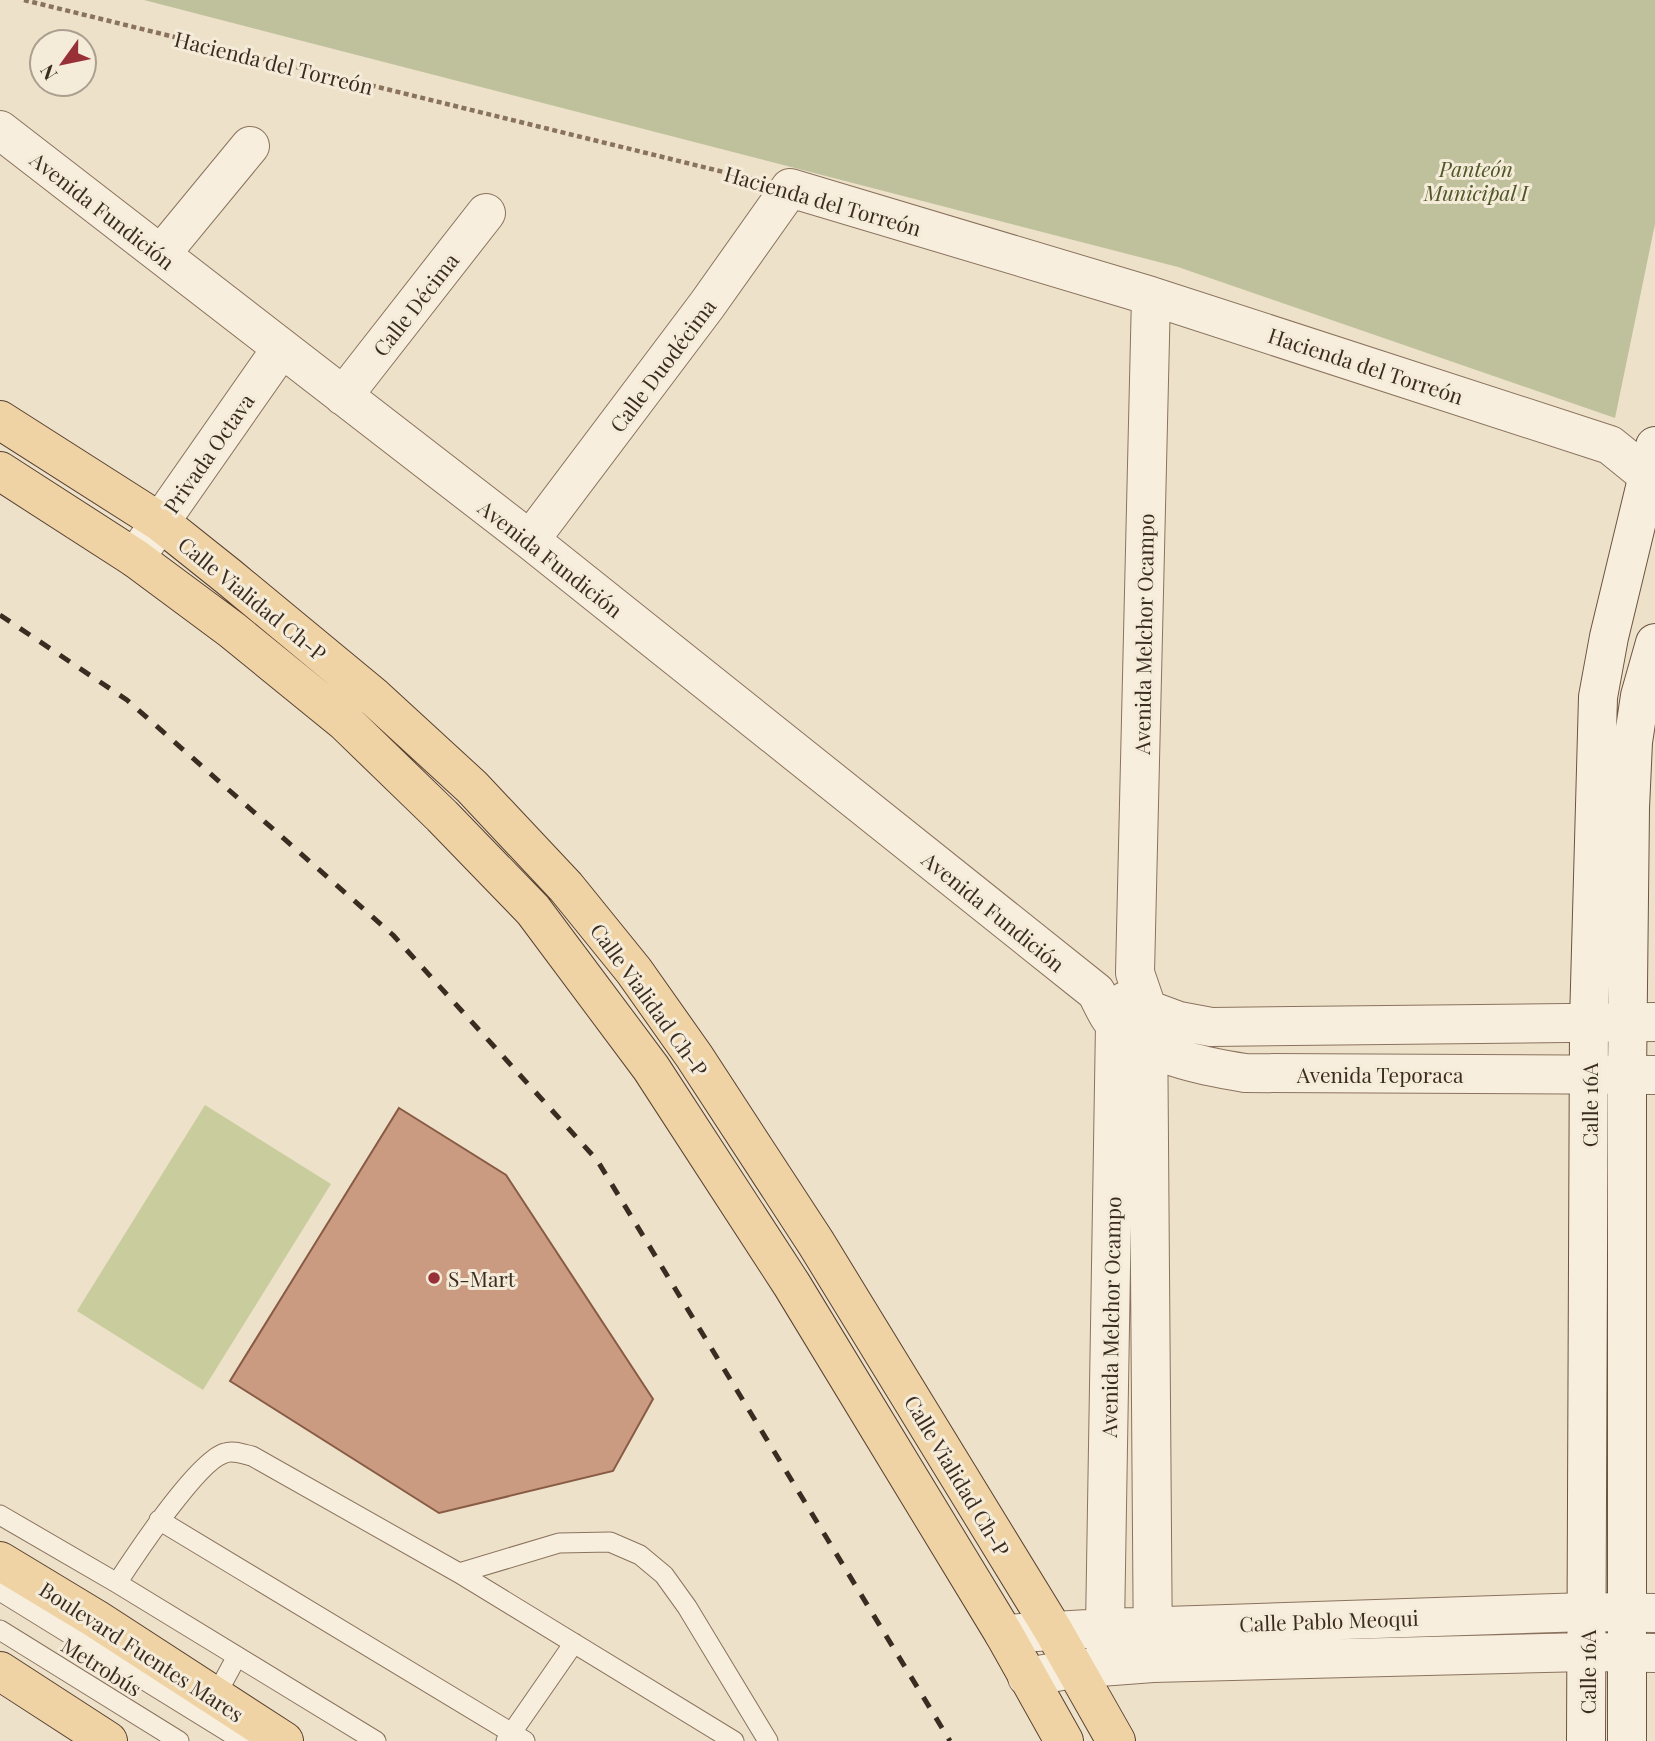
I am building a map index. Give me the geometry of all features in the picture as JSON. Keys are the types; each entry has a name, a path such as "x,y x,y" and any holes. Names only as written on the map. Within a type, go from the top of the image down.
{"main road":[{"name":"Calle Vialidad Ch-P","path":"0,420 160,522 374,697 472,787 566,887 626,960 694,1056 816,1243 1053,1630 1090,1667 1115,1741"},
{"name":"Calle Vialidad Ch-P","path":"0,471 135,558 232,630 345,722 442,816 533,910 651,1068 792,1285 1004,1634 1064,1741"},
{"name":"Boulevard Fuentes Mares","path":"0,1561 53,1570 215,1697 284,1741"},
{"path":"0,1671 108,1741"}],"street":[{"name":"Avenida Fundición","path":"0,130 530,540 1127,1008"},
{"path":"162,254 250,146"},
{"name":"Hacienda del Torreón","path":"790,188 1152,296 1610,445 1652,466"},
{"name":"Calle Duodécima","path":"530,540 707,305 790,188"},
{"name":"Calle Décima","path":"343,396 486,213"},
{"name":"Avenida Melchor Ocampo","path":"1090,1667 1105,1628 1152,296"},
{"name":"Privada Octava","path":"135,558 281,349"},
{"name":"Hacienda del Torreón","path":"1610,445 1655,437"},
{"name":"Calle 16A","path":"1586,1741 1589,1022 1598,697 1609,637 1652,466"},
{"name":"Calle 16A","path":"1627,1741 1641,1653 1642,1022 1633,742 1640,696 1655,643"},
{"path":"1127,1008 1211,1027 1245,1028 1642,1022"},
{"name":"Avenida Melchor Ocampo","path":"1127,1008 1153,1645"},
{"name":"Avenida Teporaca","path":"1127,1008 1212,1068 1245,1073 1641,1075"},
{"name":"Calle Pablo Meoqui","path":"1027,1677 1090,1667 1153,1645 1587,1612 1641,1613"},
{"name":"Calle Pablo Meoqui","path":"1004,1634 1105,1628 1153,1645 1641,1653"}],"lane":[{"path":"117,1583 159,1520 206,1465 224,1453 236,1452 252,1456 459,1573 734,1741"},
{"path":"0,1515 53,1570 117,1583 376,1741"},
{"path":"159,1520 514,1738 573,1643"},
{"path":"459,1573 559,1544 610,1542 640,1555 664,1575 687,1607 768,1741"},
{"path":"0,1591 243,1741"},
{"name":"Metrobús","path":"0,1630 179,1741"},
{"path":"215,1697 236,1658"}],"path":[{"name":"Hacienda del Torreón","path":"24,0 790,188"}],"green space":[{"name":"Panteón Municipal I","path":"144,0 1655,0 1655,224 1615,418 1178,267"},
{"path":"205,1105 331,1184 203,1390 77,1311"}],"building":[{"name":"S-Mart","path":"399,1108 506,1175 653,1399 613,1471 439,1513 230,1381"}],"railway":[{"path":"0,615 127,700 393,935 597,1160 950,1741"}],"place":[{"name":"S-Mart","path":"434,1278"}]}
